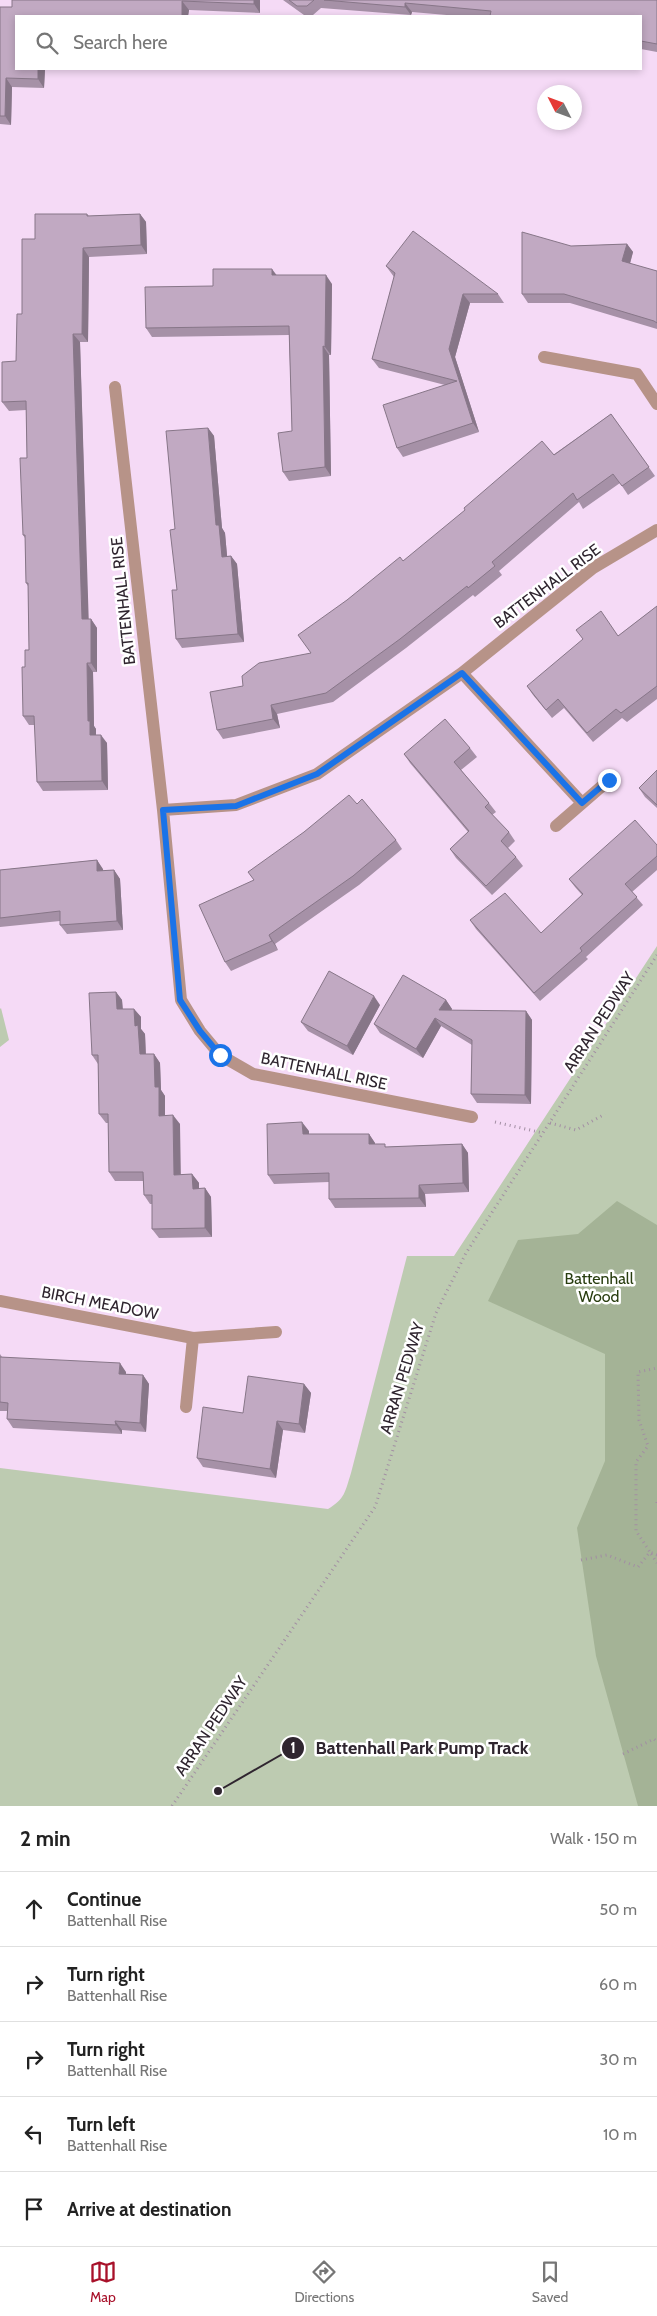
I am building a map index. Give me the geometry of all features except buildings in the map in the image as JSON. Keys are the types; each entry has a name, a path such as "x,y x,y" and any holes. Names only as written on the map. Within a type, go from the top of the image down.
{"street":[{"path":"544,357 637,374 657,404"},
{"name":"BATTENHALL RISE","path":"115,388 163,810 180,1000 200,1031 220,1055 253,1074 472,1117"},
{"name":"BATTENHALL RISE","path":"163,810 236,806 317,774 462,673 593,568 657,530"},
{"path":"462,673 582,803"},
{"path":"556,826 609,780"},
{"name":"BIRCH MEADOW","path":"0,1301 193,1338 276,1332"},
{"path":"186,1407 193,1338"}],"path":[{"name":"ARRAN PEDWAY","path":"172,1806 375,1507 436,1313 466,1253 657,955"},
{"path":"550,1123 576,1130 605,1114"},
{"path":"472,1117 543,1133"},
{"path":"657,1368 638,1372 639,1420 648,1446 636,1462 636,1531 657,1564"},
{"path":"650,1552 657,1555"},
{"path":"581,1560 608,1555 638,1567 650,1552"},
{"path":"623,1754 656,1739"}],"green space":[{"path":"657,946 657,1806 0,1806 0,1468 328,1509 338,1502 344,1494 351,1473 407,1256 454,1256"},
{"path":"0,1009 9,1040 0,1047"},
{"name":"Battenhall Wood","path":"617,1201 657,1225 657,1806 638,1806 596,1656 577,1528 605,1461 605,1354 488,1301 518,1240 578,1234"}],"place":[{"name":"Battenhall Park Pump Track","path":"218,1791"}],"route":[{"path":"220,1055 200,1031 180,1000 163,810 236,806 317,774 462,673 582,803 609,780"}]}
